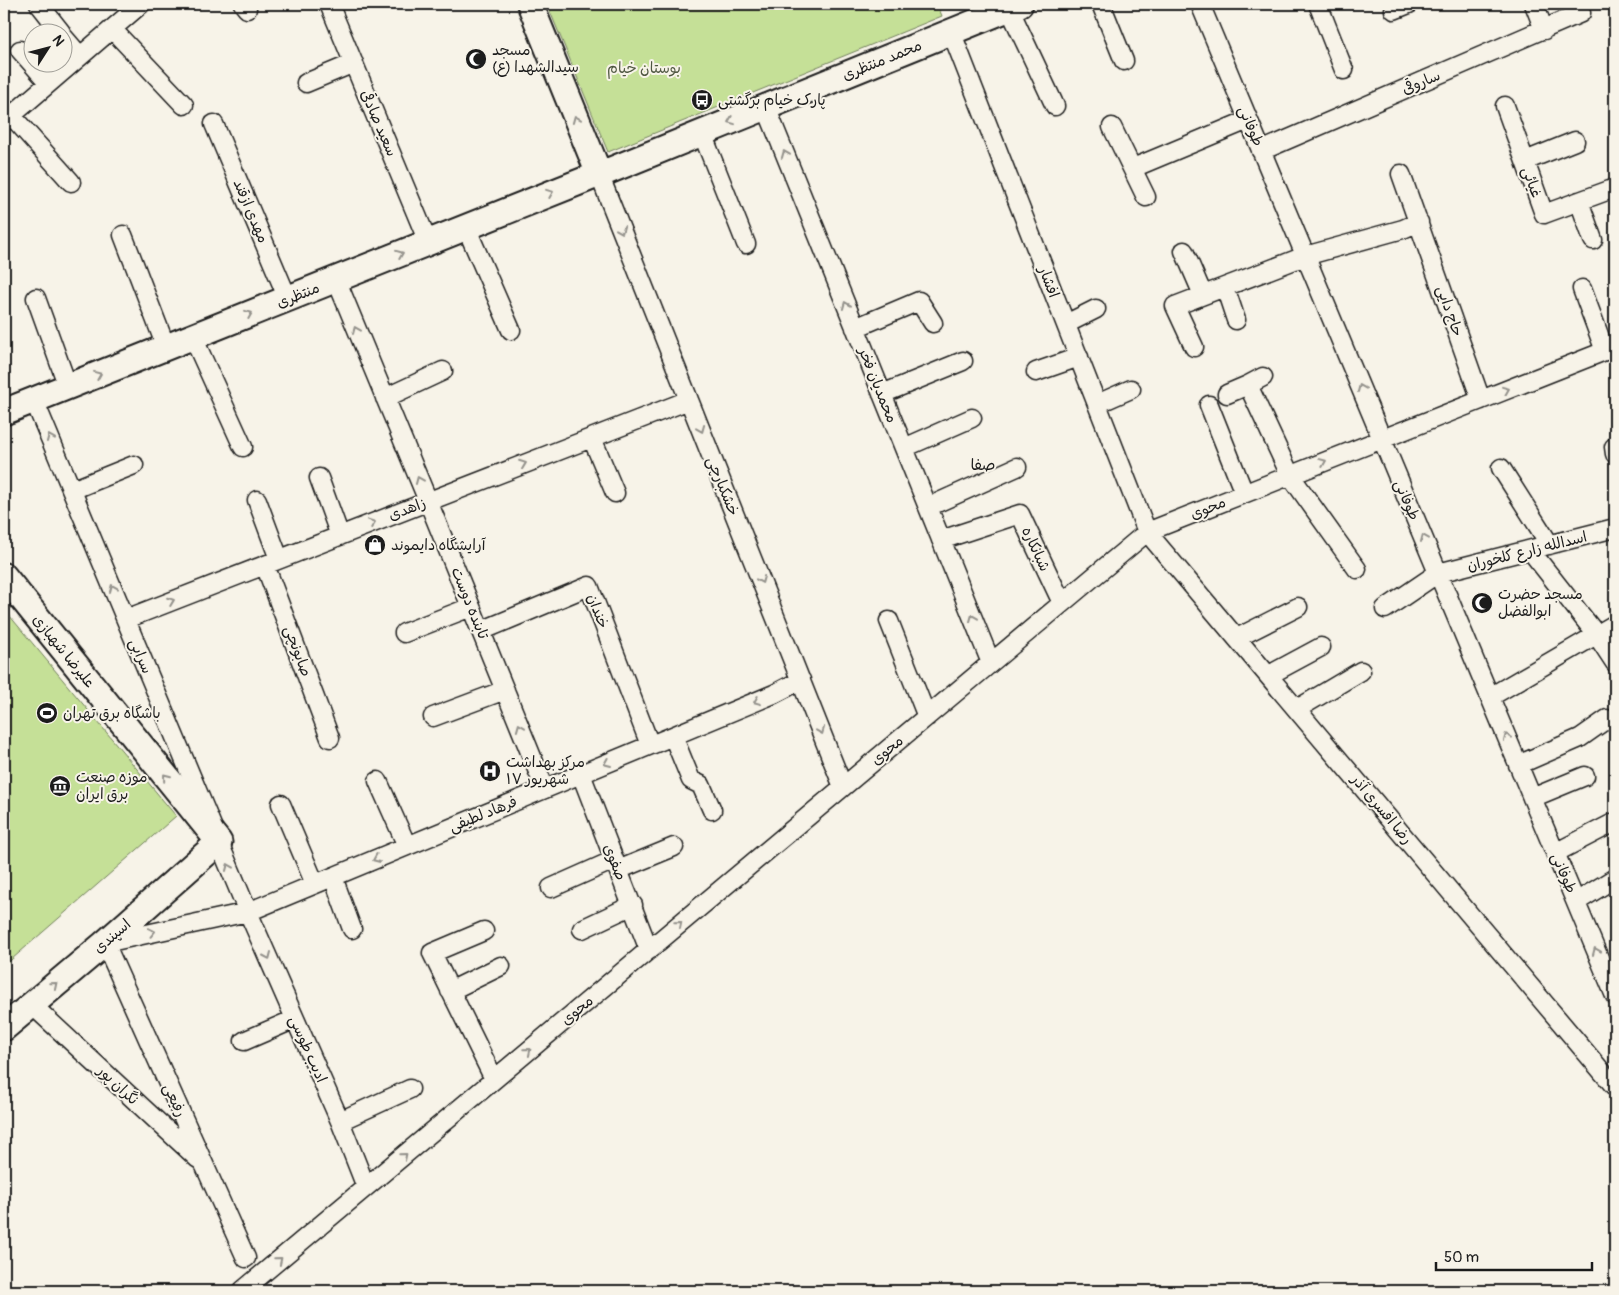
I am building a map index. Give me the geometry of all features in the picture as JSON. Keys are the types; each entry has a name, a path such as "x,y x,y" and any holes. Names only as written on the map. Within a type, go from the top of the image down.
{"main road":[{"name":"خشکبارچی","path":"530,4 599,174"},
{"name":"محمد منتظری","path":"599,174 1014,6"},
{"name":"منتظری","path":"4,412 599,174"},
{"name":"علیرضا شهبازی","path":"4,576 219,842"},
{"name":"اسپندی","path":"4,1028 105,943 219,842"}],"street":[{"path":"39,4 53,22"},
{"path":"71,182 8,119 142,4"},
{"name":"سعید صادقی","path":"328,4 428,242"},
{"path":"1101,4 1124,61"},
{"name":"طوفانی","path":"1200,4 1555,853 1612,977 1615,996"},
{"path":"1318,4 1344,70"},
{"path":"1534,4 1544,30"},
{"path":"1014,6 1055,106"},
{"name":"ساروقی","path":"1261,151 1581,13"},
{"path":"112,29 184,105"},
{"name":"افشار","path":"951,31 1147,532"},
{"path":"72,46 80,56"},
{"path":"20,50 50,83"},
{"path":"306,83 354,63"},
{"name":"غیائی","path":"1505,106 1544,214 1615,188"},
{"name":"محمدیان فخر","path":"766,107 991,663"},
{"path":"1134,168 1248,120"},
{"name":"مهدی ازقند","path":"214,124 288,298"},
{"path":"1112,127 1134,168 1146,197"},
{"path":"702,133 746,244"},
{"path":"1525,161 1576,141"},
{"name":"خشکبارچی","path":"599,174 843,787"},
{"name":"حاج دایی","path":"1401,174 1482,400"},
{"path":"1579,201 1593,240"},
{"path":"1194,347 1175,306 1305,256 1403,229 1419,222"},
{"path":"466,227 511,330"},
{"path":"122,235 166,347"},
{"path":"1184,251 1203,295"},
{"name":"تابنده دوست","path":"336,279 545,789"},
{"path":"1225,287 1236,320"},
{"path":"1582,289 1610,349"},
{"path":"36,298 68,387"},
{"path":"855,328 919,301 933,322"},
{"path":"1066,324 1096,309"},
{"path":"192,336 243,447"},
{"name":"محوی","path":"242,1291 1147,532 1610,349"},
{"path":"1036,372 1079,357"},
{"path":"882,394 963,361"},
{"path":"385,398 443,371"},
{"path":"1227,394 1255,381 1290,475 1357,569"},
{"path":"1097,404 1132,389"},
{"name":"سرابی","path":"34,400 248,912"},
{"name":"زاهدی","path":"126,618 689,400"},
{"path":"1210,405 1244,493"},
{"path":"904,448 972,418"},
{"path":"592,438 615,493"},
{"path":"72,490 134,465"},
{"path":"928,506 1017,467"},
{"path":"1501,468 1550,545"},
{"path":"319,478 340,536"},
{"name":"صابونچی","path":"257,500 272,562 330,738"},
{"name":"شبانکاره","path":"942,540 1020,514 1062,603"},
{"name":"اسدالله زارع کلخوران","path":"1384,609 1438,573 1615,528"},
{"name":"رضا افسری آذر","path":"1147,532 1615,1087"},
{"path":"1530,550 1596,634 1615,663"},
{"name":"خندان","path":"481,631 589,586 650,745"},
{"path":"404,634 471,607"},
{"path":"1237,638 1298,607"},
{"path":"889,621 927,717"},
{"path":"1490,697 1615,624"},
{"path":"1269,675 1321,647"},
{"path":"1298,709 1360,671"},
{"name":"فرهاد لطیفی","path":"105,943 248,912 774,694 801,680"},
{"path":"433,718 505,690"},
{"path":"1518,765 1580,738 1606,719"},
{"path":"673,736 691,780 701,785 712,810"},
{"name":"صفوی","path":"580,774 633,905 649,950"},
{"path":"1532,798 1584,776"},
{"path":"378,781 407,846"},
{"path":"281,804 315,884"},
{"path":"1555,853 1615,822"},
{"path":"551,888 674,847"},
{"path":"333,876 352,929"},
{"path":"1576,902 1615,878"},
{"path":"582,929 633,905"},
{"name":"ادیب طوسی","path":"248,912 340,1121 366,1187"},
{"path":"484,931 432,953 494,1080"},
{"name":"رفیعی","path":"105,943 246,1258"},
{"path":"450,991 501,966"},
{"name":"نگران پور","path":"31,1004 204,1165"},
{"path":"244,1041 295,1019"},
{"path":"340,1121 410,1089"}],"green space":[{"name":"بوستان خیام","path":"547,4 937,4 942,16 608,152"},
{"name":"باشگاه برق تهران","path":"4,609 176,816 4,966"}],"place":[{"name":"مسجد سیدالشهدا (ع)","path":"476,59"},
{"name":"پارک خیام برگشتی","path":"702,100"},
{"name":"آرایشگاه دایموند","path":"375,545"},
{"name":"مسجد حضرت ابوالفضل","path":"1482,603"},
{"name":"باشگاه برق تهران","path":"47,713"},
{"name":"مرکز بهداشت ۱۷ شهریور","path":"490,771"},
{"name":"موزه صنعت برق ایران","path":"60,786"}],"district":[{"name":"صفا","path":"983,464"}]}
